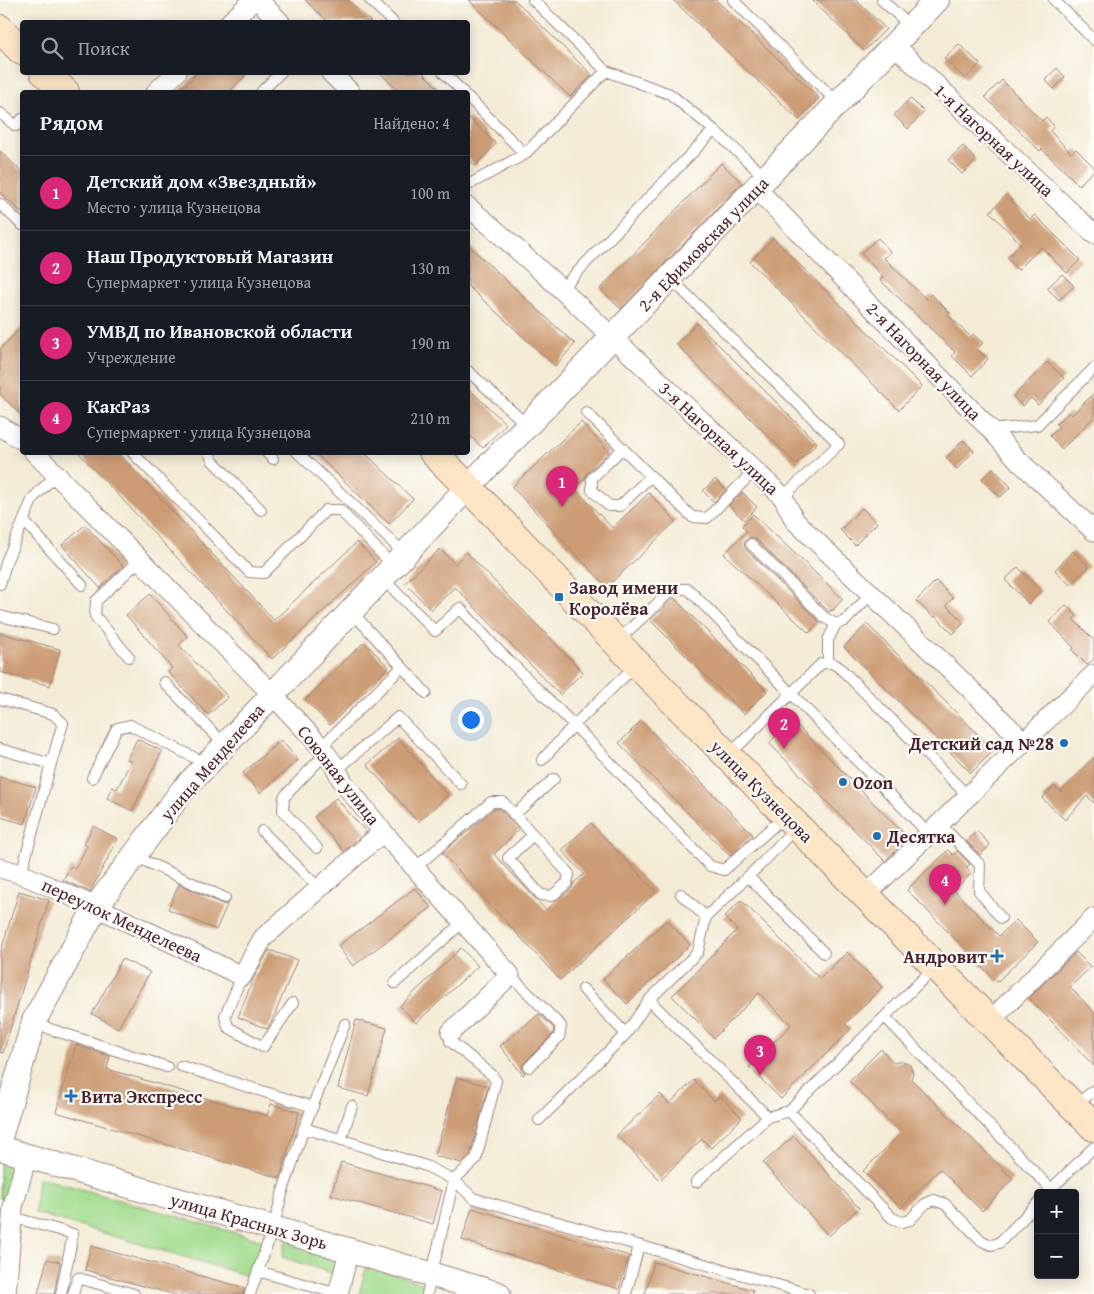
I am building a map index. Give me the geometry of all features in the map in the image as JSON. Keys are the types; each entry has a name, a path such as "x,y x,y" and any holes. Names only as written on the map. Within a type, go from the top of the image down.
{"main road":[{"path":"0,29 20,49"},
{"name":"улица Кузнецова","path":"436,455 637,664 990,1021 1084,1098 1094,1127"}],"street":[{"path":"232,20 254,0"},
{"path":"258,0 278,20"},
{"name":"2-я Ефимовская улица","path":"468,488 937,0"},
{"name":"1-я Нагорная улица","path":"894,45 1094,234"},
{"path":"158,90 174,75"},
{"path":"333,75 348,90"},
{"name":"2-я Нагорная улица","path":"761,183 1018,461 1094,531"},
{"name":"3-я Нагорная улица","path":"470,209 561,289 783,497 795,521 1024,742"},
{"path":"0,426 20,438"},
{"name":"Союзная улица","path":"37,455 272,694 324,750 343,782 383,832 510,975"},
{"name":"улица Менделеева","path":"0,1137 34,1021 96,907 182,791 468,488"},
{"path":"866,895 1094,674"},
{"path":"242,976 263,938 383,832"},
{"name":"переулок Менделеева","path":"0,868 21,874 96,907 242,976"},
{"path":"990,1021 1093,920"},
{"path":"450,1032 510,975"},
{"name":"улица Красных Зорь","path":"0,1148 349,1251 429,1284 498,1294"},
{"path":"6,1294 13,1207 27,1156"},
{"path":"338,1294 349,1251"}],"lane":[{"path":"370,0 391,20"},
{"path":"533,0 606,71 670,94 714,130 761,183"},
{"path":"733,0 838,103"},
{"path":"882,0 911,28"},
{"path":"1054,0 1094,40"},
{"path":"470,184 526,154 606,71"},
{"path":"263,90 278,75"},
{"path":"446,75 462,90"},
{"path":"470,98 526,154"},
{"path":"0,113 16,126 20,121"},
{"path":"561,289 714,130"},
{"path":"0,204 20,224"},
{"path":"670,278 839,444 783,497"},
{"path":"991,430 1037,425 1094,368"},
{"path":"470,373 528,426"},
{"path":"586,412 692,517 707,518 754,470"},
{"path":"622,448 592,478 592,490 609,506 620,506 651,476"},
{"path":"135,455 249,572 264,573 326,510 340,510 393,566"},
{"path":"210,455 212,460 261,510"},
{"path":"300,455 393,566 435,631 460,608 710,866 724,870 792,820"},
{"path":"0,584 7,560 33,498 56,475"},
{"path":"24,521 82,586"},
{"path":"751,544 825,618 836,624"},
{"path":"129,657 95,616 96,601 140,560"},
{"path":"616,642 673,589 688,590 792,694 934,829 980,865 979,891 1001,918"},
{"path":"828,662 828,640 836,624 844,621 871,594"},
{"path":"351,611 426,693"},
{"path":"0,616 52,629"},
{"path":"728,756 821,664 828,662 841,669 968,796"},
{"path":"542,760 574,725 637,664"},
{"path":"317,848 283,811 284,797 324,750 402,667"},
{"path":"164,682 225,744"},
{"path":"0,699 53,714 63,723 21,874"},
{"path":"337,770 398,716 461,784"},
{"path":"92,778 117,728 130,725 207,764"},
{"path":"0,749 52,764"},
{"path":"514,815 554,779"},
{"path":"416,868 491,802 503,802 569,874 567,883 552,896 541,895 508,858 533,835"},
{"path":"538,1120 626,1034 649,1000 698,952 706,917 748,876 792,820"},
{"path":"262,832 319,888"},
{"path":"134,856 225,898"},
{"path":"748,876 824,953"},
{"path":"681,894 706,917"},
{"path":"395,983 463,922"},
{"path":"696,1182 768,1117 789,1111 936,966"},
{"path":"510,975 561,1026 559,1037 529,1067"},
{"path":"242,976 225,1016 228,1027 263,1046 293,1003"},
{"path":"583,989 626,1034"},
{"path":"649,1000 768,1117"},
{"path":"885,1017 1047,1189"},
{"path":"34,1021 50,1029 167,1067"},
{"path":"250,1294 273,1228 282,1190 345,1024"},
{"path":"429,1284 454,1180 476,1158 496,1081 492,1075 450,1041 450,1032"},
{"path":"181,1066 313,1107"},
{"path":"341,1140 352,1106"},
{"path":"789,1111 892,1218 902,1222 910,1220 925,1204 934,1200 945,1204 982,1241 991,1245 999,1242 1034,1206"},
{"path":"304,1128 426,1166 454,1180 473,1198 810,1294"},
{"path":"1051,1189 1094,1147"},
{"path":"12,1217 73,1234 61,1294"},
{"path":"626,1294 640,1246"},
{"path":"258,1271 338,1294"},
{"path":"73,1294 78,1278 134,1294"}],"green space":[{"path":"0,1161 16,1166 6,1201 0,1199"},
{"path":"38,1177 264,1241 255,1278 35,1213"},
{"path":"286,1241 349,1261 344,1277 282,1257"},
{"path":"367,1265 427,1285 417,1294 359,1294"}],"building":[{"path":"305,0 348,0 369,20 326,20"},
{"path":"469,0 515,0 592,75 570,97"},
{"path":"673,0 716,0 819,98 799,120"},
{"path":"812,0 856,0 886,29 864,51"},
{"path":"959,44 980,64 965,79 944,58"},
{"path":"1057,68 1065,77 1054,89 1045,80"},
{"path":"195,75 246,75 231,90 180,90"},
{"path":"382,75 425,75 440,90 398,90"},
{"path":"1002,80 1042,121 1046,117 1054,126 1050,131 1071,153 1076,149 1094,167 1094,170 1079,185 1042,149 1040,151 985,97"},
{"path":"910,98 924,112 908,129 894,115"},
{"path":"470,119 496,144 475,166 470,160"},
{"path":"963,146 976,160 962,174 948,160"},
{"path":"0,151 20,170 20,211 0,193"},
{"path":"721,163 742,183 621,309 600,289"},
{"path":"1006,195 1030,219 1035,215 1080,260 1067,273 1041,247 1018,270 1007,258 1021,244 990,212"},
{"path":"773,238 922,386 899,410 750,262"},
{"path":"878,238 891,252 884,258 926,299 931,294 950,313 948,315 971,337 973,334 983,343 977,349 988,359 972,376 952,356 955,352 880,280 883,277 861,253"},
{"path":"470,247 575,344 555,366 470,288"},
{"path":"1062,274 1074,286 1059,300 1047,288"},
{"path":"697,323 817,443 796,464 676,344"},
{"path":"20,328 20,414 0,394 0,349"},
{"path":"1047,362 1064,378 1038,405 1031,398 1023,406 1013,397"},
{"path":"470,390 506,424 483,448 470,436"},
{"path":"1094,393 1094,417 1062,449 1050,436 1059,427 1056,424 1069,412 1072,415"},
{"path":"581,422 609,452 587,473 585,478 575,488 612,528 649,493 676,521 607,587 512,487"},
{"path":"963,440 974,451 957,469 946,458"},
{"path":"81,455 120,455 274,620 357,542 376,562 272,659"},
{"path":"317,455 367,455 413,499 389,524"},
{"path":"993,468 1011,487 1000,497 982,479"},
{"path":"715,479 726,490 714,502 703,491"},
{"path":"742,492 757,507 744,520 729,505"},
{"path":"862,508 877,523 855,545 840,530"},
{"path":"753,514 843,599 829,612 756,539 750,537 746,540 744,545 746,549 819,622 809,633 724,554 747,531 742,526"},
{"path":"85,525 123,566 100,588 62,545"},
{"path":"440,549 455,564 466,552 583,672 560,695 455,587 431,610 405,583"},
{"path":"1073,551 1089,567 1070,585 1055,570"},
{"path":"1018,567 1041,591 1029,604 1005,580"},
{"path":"936,581 953,598 946,605 964,623 953,634 916,601"},
{"path":"150,594 188,637 179,645 228,697 208,715 168,672 172,668 126,615"},
{"path":"674,598 767,691 744,714 650,620"},
{"path":"1066,605 1077,616 1073,619 1094,640 1094,659 1087,665 1072,650 1074,648 1050,622"},
{"path":"867,624 994,750 971,773 844,647"},
{"path":"0,633 60,649 50,686 0,672"},
{"path":"364,642 389,667 330,725 305,700"},
{"path":"792,720 908,838 885,861 769,743"},
{"path":"641,721 753,835 730,856 619,743"},
{"path":"398,738 448,795 418,822 367,765"},
{"path":"137,739 162,751 132,811 107,798 112,787 117,789 131,761 127,759"},
{"path":"281,740 298,760 260,793 243,773"},
{"path":"1094,757 1094,803 1087,796 1065,820 1042,798 1054,786 1061,792"},
{"path":"0,777 36,787 25,824 0,817"},
{"path":"336,798 366,832 344,851 314,817"},
{"path":"494,809 500,809 519,830 494,854 546,910 572,888 574,883 584,874 562,850 591,823 656,892 560,980 442,853"},
{"path":"93,826 118,839 90,892 63,880 71,866 75,869 87,846 84,844"},
{"path":"977,831 990,845 980,855 966,841"},
{"path":"948,850 953,855 957,851 970,864 966,868 971,874 954,890 999,936 1016,920 1038,942 997,982 907,890"},
{"path":"179,884 227,905 216,930 168,909"},
{"path":"415,888 431,908 353,966 338,946"},
{"path":"19,891 49,900 3,1053 0,1052 0,954"},
{"path":"741,900 820,979 847,952 882,987 845,1024 851,1029 781,1099 749,1067 791,1025 759,993 714,1038 672,996 737,930 724,917"},
{"path":"667,920 690,945 627,1004 603,979"},
{"path":"461,948 478,966 416,1023 400,1006"},
{"path":"269,950 297,960 267,1029 238,1017 254,977"},
{"path":"1076,952 1091,967 1070,987 1094,1012 1094,1066 1029,998"},
{"path":"122,959 150,972 118,1028 92,1014"},
{"path":"539,1014 554,1028 553,1034 524,1063 522,1068 525,1073 523,1075 500,1046"},
{"path":"356,1020 387,1028 368,1096 338,1088"},
{"path":"76,1045 110,1056 107,1069 267,1116 271,1104 299,1112 280,1178 56,1112"},
{"path":"881,1049 894,1063 901,1061 910,1065 913,1073 911,1079 1013,1179 982,1211 940,1169 901,1208 863,1171 901,1133 849,1081"},
{"path":"457,1077 488,1086 470,1155 462,1163 435,1156"},
{"path":"694,1080 714,1101 720,1096 742,1118 711,1148 702,1139 660,1180 617,1135 660,1094 669,1104"},
{"path":"794,1136 859,1208 829,1236 763,1163"},
{"path":"341,1162 442,1191 433,1224 331,1195"},
{"path":"472,1208 629,1256 619,1289 462,1240"},
{"path":"91,1246 245,1288 243,1294 172,1294 85,1270"},
{"path":"47,1259 60,1262 54,1294 38,1294"},
{"path":"654,1262 753,1290 752,1294 645,1294"}],"place":[{"name":"Детский дом «Звездный»","path":"562,507"},
{"name":"Завод имени Королёва","path":"559,597"},
{"name":"Детский сад №28","path":"1064,743"},
{"name":"Наш Продуктовый Магазин","path":"784,749"},
{"name":"Ozon","path":"843,782"},
{"name":"Десятка","path":"877,836"},
{"name":"КакРаз","path":"945,905"},
{"name":"Андровит","path":"997,956"},
{"name":"УМВД по Ивановской области","path":"760,1076"},
{"name":"Вита Экспресс","path":"71,1096"}]}
